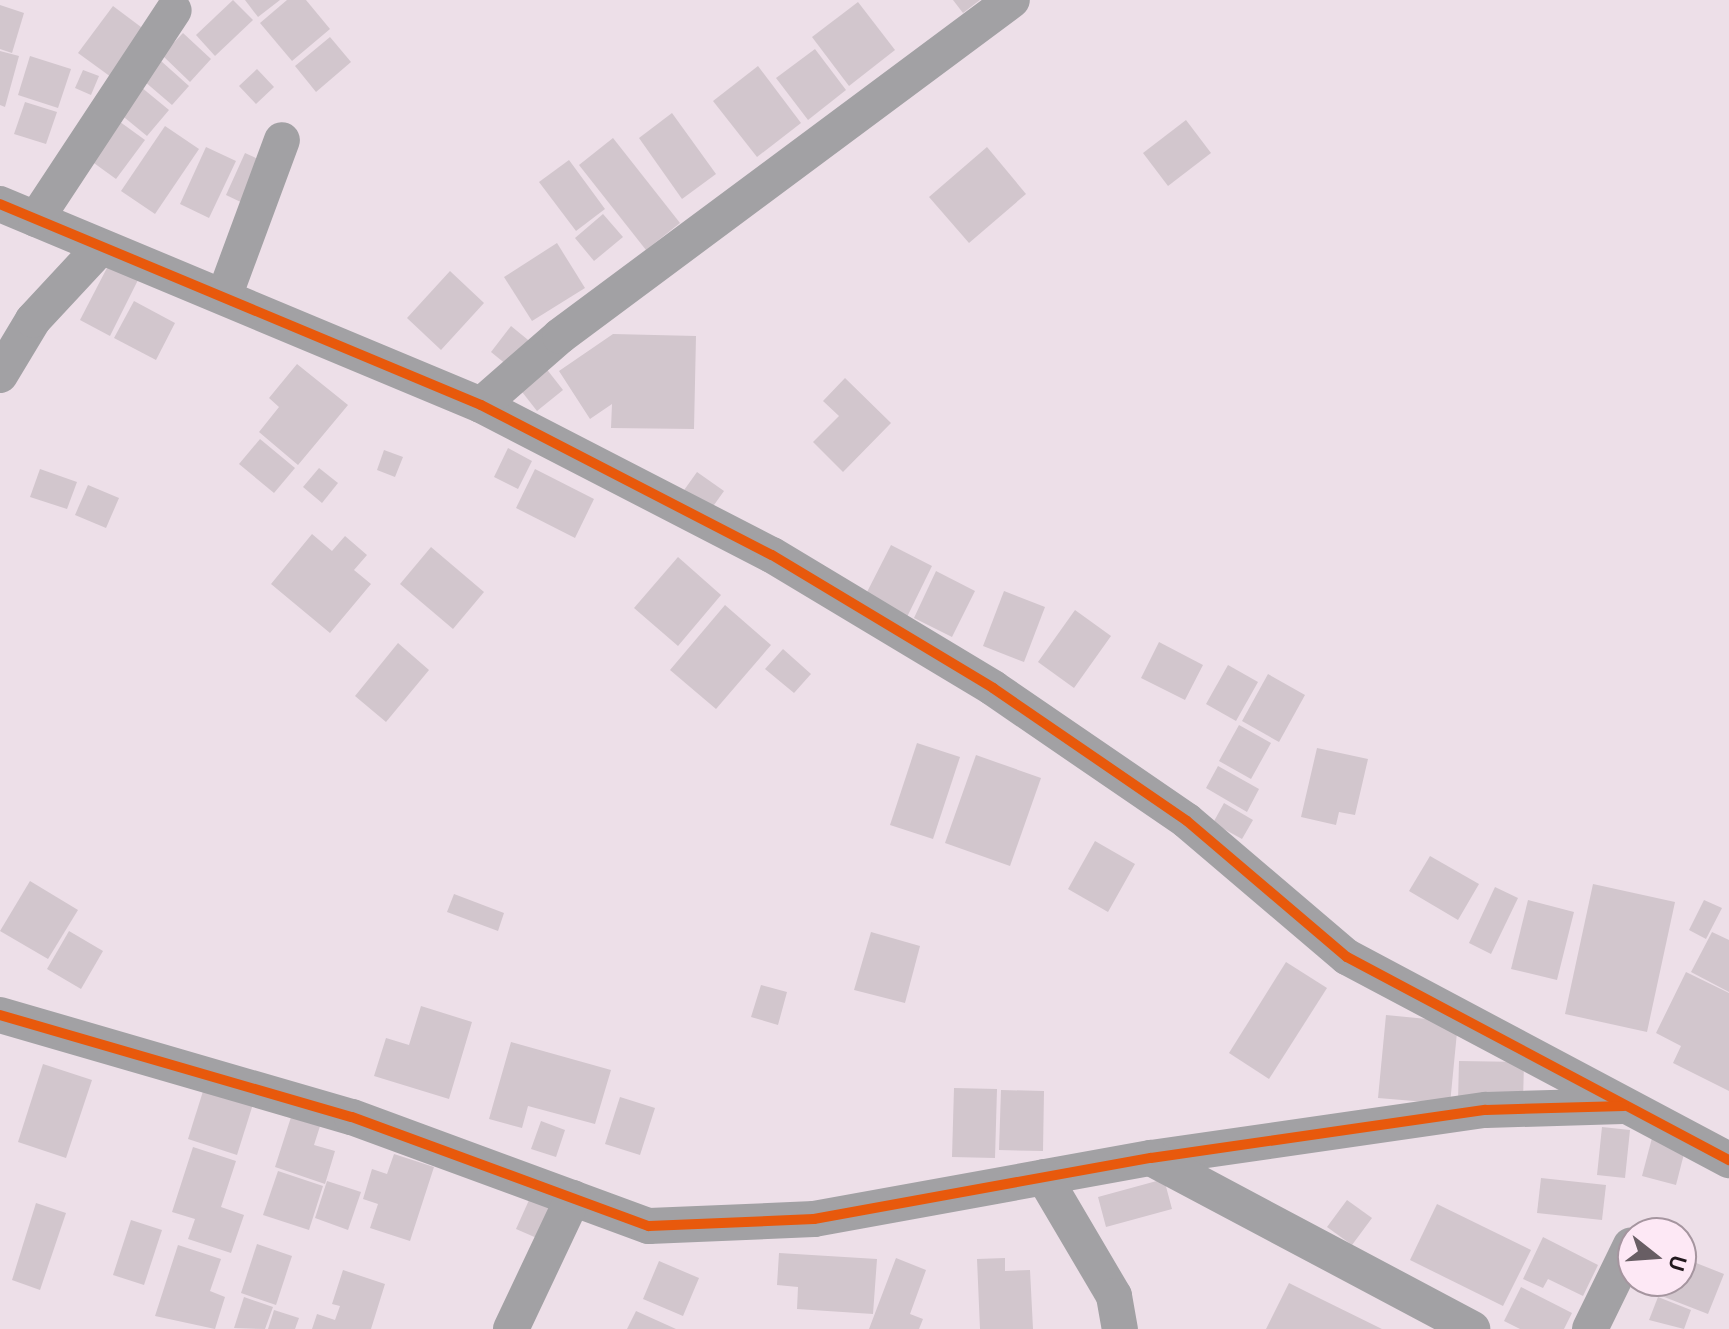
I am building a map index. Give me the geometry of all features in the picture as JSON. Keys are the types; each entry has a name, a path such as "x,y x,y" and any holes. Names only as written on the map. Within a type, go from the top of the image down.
{"street":[{"path":"481,405 560,336 1012,0"},
{"path":"36,219 174,10"},
{"path":"225,294 282,140"},
{"path":"0,204 100,248 225,294 481,405 772,555 993,688 1187,821 1347,957 1729,1160"},
{"path":"0,375 43,308 100,248"},
{"path":"0,1015 352,1117 649,1226 814,1219 1151,1158 1486,1110 1628,1106"},
{"path":"1151,1158 1472,1329"},
{"path":"1044,1177 1114,1296 1120,1329"},
{"path":"511,1329 573,1198"},
{"path":"1590,1329 1617,1274"}],"building":[{"path":"233,0 253,20 215,56 196,35"},
{"path":"245,0 280,0 258,17"},
{"path":"287,0 306,0 330,29 292,61 260,23"},
{"path":"953,0 980,0 963,13"},
{"path":"858,2 895,50 849,86 812,37"},
{"path":"0,5 24,13 12,53 0,49"},
{"path":"113,6 145,30 111,77 78,53"},
{"path":"183,33 211,59 190,82 162,55"},
{"path":"330,37 351,62 316,92 295,66"},
{"path":"815,49 846,90 808,120 776,78"},
{"path":"0,51 19,56 5,107 0,105"},
{"path":"30,56 71,69 58,108 18,95"},
{"path":"161,61 189,86 172,105 144,81"},
{"path":"758,66 801,123 757,157 713,101"},
{"path":"257,69 274,87 256,104 239,86"},
{"path":"83,70 99,76 91,95 75,88"},
{"path":"141,87 169,110 147,136 119,113"},
{"path":"25,102 57,112 46,144 14,134"},
{"path":"672,113 716,174 682,199 639,138"},
{"path":"116,119 145,140 116,179 87,158"},
{"path":"1186,120 1211,153 1168,186 1143,153"},
{"path":"165,126 199,149 155,214 121,191"},
{"path":"613,138 680,223 646,250 579,165"},
{"path":"206,147 236,161 209,218 180,204"},
{"path":"987,147 1026,194 969,243 929,197"},
{"path":"245,153 269,164 249,206 226,195"},
{"path":"569,160 605,209 576,231 539,182"},
{"path":"603,214 623,237 594,261 575,238"},
{"path":"557,243 585,288 532,321 504,277"},
{"path":"109,264 138,280 110,336 80,320"},
{"path":"450,271 484,303 441,350 407,318"},
{"path":"134,301 175,323 156,360 114,338"},
{"path":"511,326 533,344 512,369 491,352"},
{"path":"613,334 696,336 694,429 611,428 612,404 590,419 559,371"},
{"path":"297,364 348,405 298,465 259,432 279,407 269,398"},
{"path":"545,367 563,390 537,411 519,388"},
{"path":"845,378 891,423 843,472 813,442 839,416 823,401"},
{"path":"260,439 295,468 274,493 239,464"},
{"path":"508,448 532,461 518,489 494,477"},
{"path":"384,450 403,457 395,477 377,470"},
{"path":"319,468 338,483 322,503 303,487"},
{"path":"40,469 77,482 67,509 30,497"},
{"path":"535,469 594,499 575,538 516,508"},
{"path":"697,472 724,491 704,519 677,500"},
{"path":"88,485 119,498 106,528 75,515"},
{"path":"312,534 332,551 345,536 367,555 354,570 371,584 330,633 271,584"},
{"path":"891,545 932,566 907,617 865,596"},
{"path":"431,547 484,592 453,629 400,584"},
{"path":"678,557 721,595 678,646 634,608"},
{"path":"936,571 975,591 952,637 914,618"},
{"path":"1004,591 1045,607 1024,662 983,646"},
{"path":"725,605 771,645 716,709 670,670"},
{"path":"1075,610 1111,636 1074,688 1038,662"},
{"path":"1159,642 1203,665 1185,700 1141,678"},
{"path":"398,643 429,670 386,722 355,696"},
{"path":"783,649 811,674 794,693 765,669"},
{"path":"1228,665 1258,682 1236,721 1206,704"},
{"path":"1268,674 1305,695 1279,742 1242,721"},
{"path":"1239,725 1271,743 1251,779 1219,761"},
{"path":"917,743 960,757 933,839 890,825"},
{"path":"1317,748 1368,759 1355,815 1339,812 1336,825 1301,817"},
{"path":"976,755 1041,778 1010,866 945,843"},
{"path":"1218,766 1259,789 1247,812 1206,788"},
{"path":"1224,803 1253,820 1242,839 1213,823"},
{"path":"1095,841 1135,864 1108,912 1068,889"},
{"path":"1430,856 1479,884 1458,920 1409,891"},
{"path":"30,881 78,910 48,959 0,931"},
{"path":"1593,884 1675,902 1647,1032 1565,1014"},
{"path":"1495,887 1518,898 1491,954 1469,943"},
{"path":"454,894 504,913 498,931 447,912"},
{"path":"1528,900 1574,912 1557,980 1511,969"},
{"path":"1704,900 1722,908 1706,939 1689,930"},
{"path":"69,931 103,951 81,989 47,969"},
{"path":"871,932 920,946 905,1003 854,990"},
{"path":"1712,932 1729,940 1729,992 1691,972"},
{"path":"1286,962 1327,988 1269,1079 1229,1053"},
{"path":"1686,972 1729,993 1729,1091 1673,1063 1681,1046 1656,1033"},
{"path":"761,985 787,992 778,1025 751,1017"},
{"path":"421,1006 472,1022 449,1099 374,1076 386,1038 409,1045"},
{"path":"1386,1015 1458,1022 1450,1104 1378,1098"},
{"path":"511,1042 611,1070 595,1124 528,1106 522,1128 489,1119"},
{"path":"1459,1061 1524,1062 1523,1102 1458,1101"},
{"path":"43,1064 92,1080 66,1158 18,1142"},
{"path":"204,1088 253,1104 237,1155 188,1139"},
{"path":"954,1088 997,1089 995,1158 952,1157"},
{"path":"1001,1090 1044,1091 1043,1151 999,1150"},
{"path":"620,1097 655,1108 640,1155 605,1144"},
{"path":"292,1114 321,1123 314,1145 335,1151 325,1184 275,1167"},
{"path":"541,1121 565,1130 556,1157 531,1149"},
{"path":"1602,1127 1630,1130 1625,1178 1597,1175"},
{"path":"1652,1138 1686,1146 1676,1185 1642,1176"},
{"path":"193,1147 236,1161 221,1207 244,1215 231,1253 188,1239 195,1219 172,1212"},
{"path":"394,1154 434,1167 410,1241 370,1228 378,1204 363,1199 372,1169 387,1174"},
{"path":"278,1171 323,1186 309,1230 263,1215"},
{"path":"1541,1178 1606,1185 1602,1220 1537,1213"},
{"path":"1164,1179 1172,1209 1106,1227 1098,1197"},
{"path":"327,1181 361,1192 348,1230 315,1218"},
{"path":"534,1189 563,1201 546,1242 516,1229"},
{"path":"1347,1200 1372,1218 1352,1245 1327,1227"},
{"path":"36,1203 66,1213 40,1290 12,1280"},
{"path":"1437,1204 1531,1250 1503,1306 1410,1260"},
{"path":"131,1220 162,1230 144,1285 113,1275"},
{"path":"1543,1237 1598,1265 1583,1296 1548,1279 1543,1288 1523,1279"},
{"path":"257,1244 292,1256 276,1305 241,1293"},
{"path":"178,1245 221,1259 210,1291 225,1297 215,1329 155,1316"},
{"path":"779,1253 877,1259 873,1314 797,1309 798,1287 777,1285"},
{"path":"896,1258 926,1270 910,1314 923,1319 919,1329 869,1329"},
{"path":"1005,1258 1005,1271 1030,1270 1033,1329 980,1329 977,1259"},
{"path":"659,1261 699,1278 683,1316 643,1299"},
{"path":"1697,1263 1724,1274 1708,1314 1664,1297 1697,1297"},
{"path":"343,1270 385,1284 371,1329 312,1329 317,1314 335,1320 340,1306 332,1304"},
{"path":"1289,1283 1321,1299 1382,1329 1266,1329"},
{"path":"1521,1287 1572,1313 1564,1329 1520,1329 1504,1321"},
{"path":"244,1297 273,1307 265,1329 234,1328"},
{"path":"1658,1297 1691,1310 1684,1329 1649,1320"},
{"path":"274,1310 299,1318 295,1329 268,1329"},
{"path":"636,1311 676,1329 627,1329"}],"cycle path":[{"path":"0,204 481,405 772,555 993,688 1187,821 1347,957 1729,1160"},
{"path":"0,1015 352,1117 649,1226 814,1219 1151,1158 1486,1110 1624,1106"}]}
